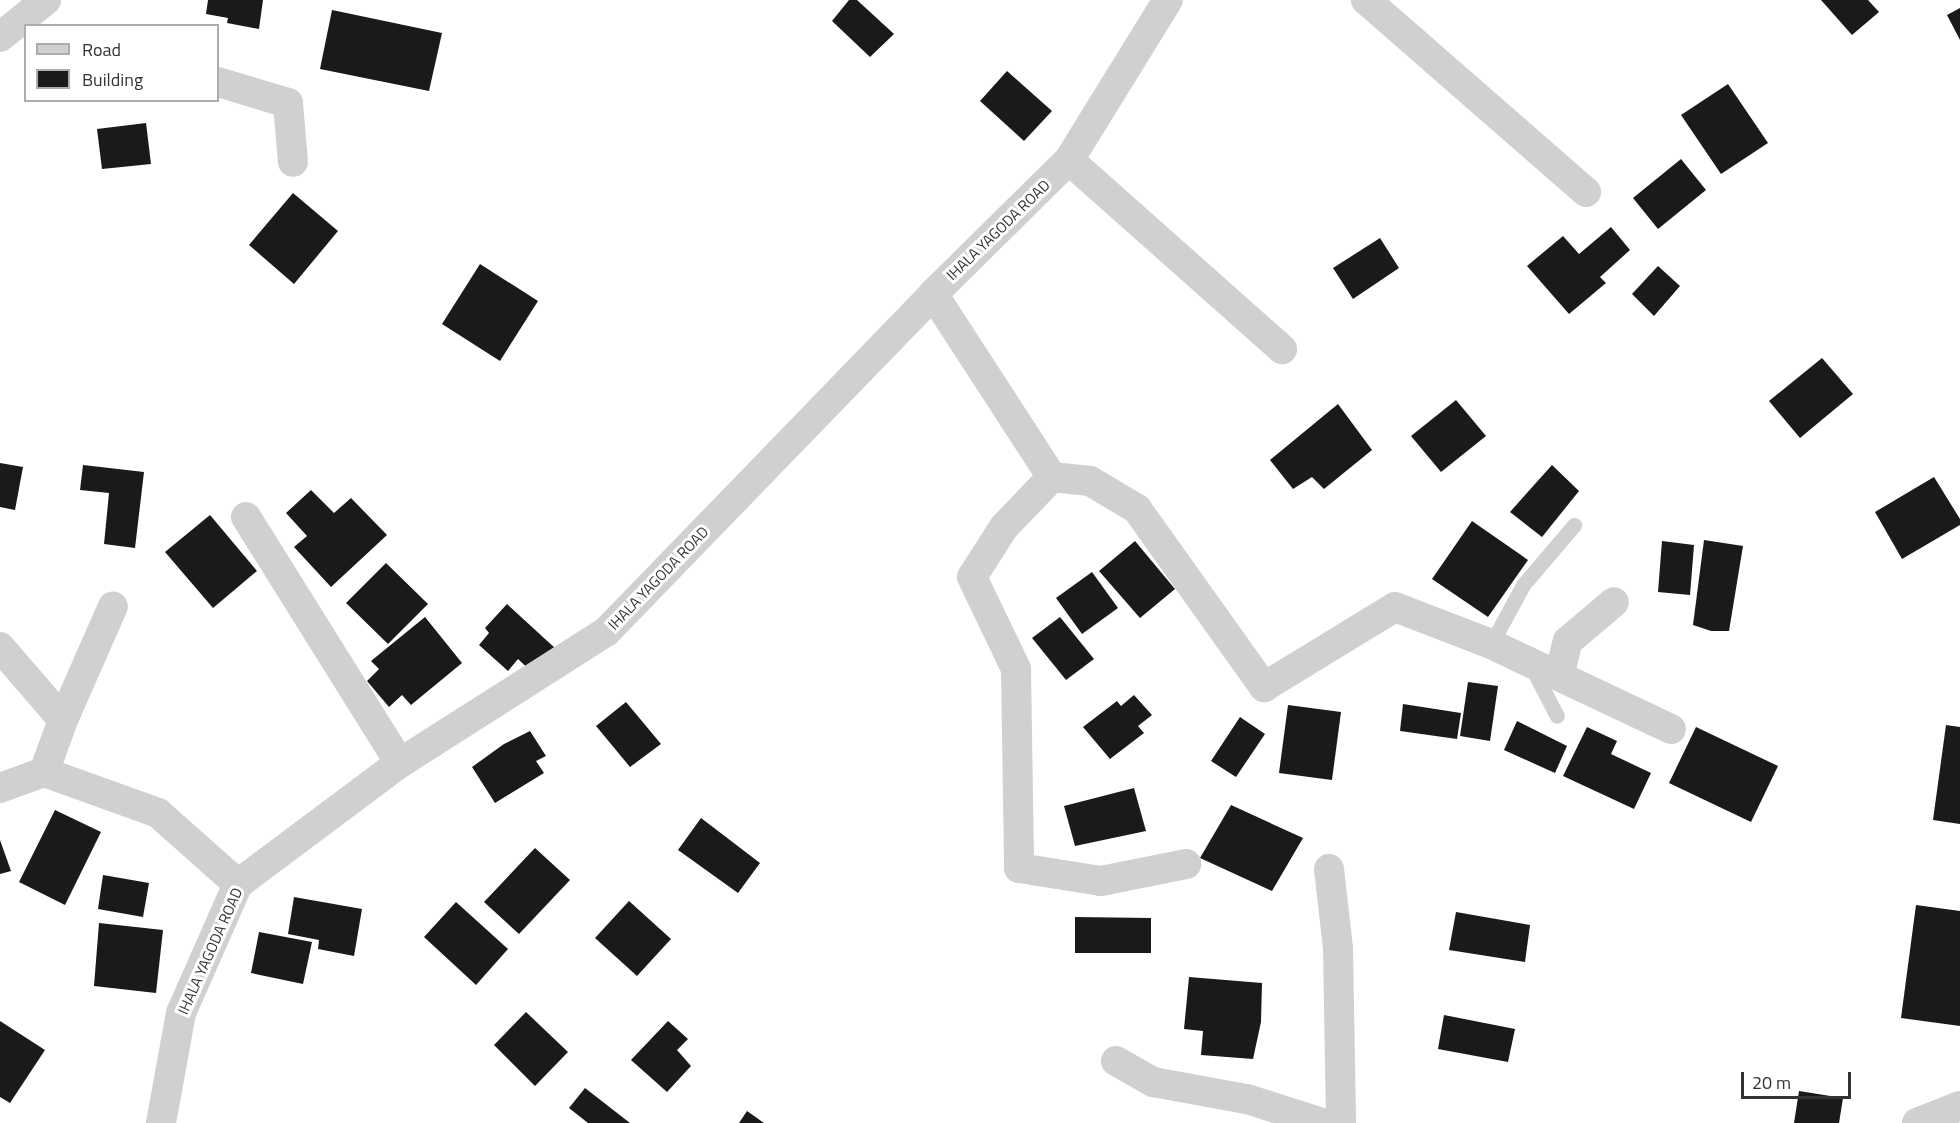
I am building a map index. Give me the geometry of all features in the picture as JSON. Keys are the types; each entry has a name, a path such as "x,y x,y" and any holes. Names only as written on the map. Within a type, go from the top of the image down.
{"street":[{"path":"15,28 46,0"},
{"name":"IHALA YAGODA ROAD","path":"161,1123 181,1013 238,884 400,763 606,632 933,294 1069,160 1168,0"},
{"path":"1366,0 1586,192"},
{"path":"219,82 288,103 293,162"},
{"path":"1069,160 1282,350"},
{"path":"933,294 1052,477"},
{"path":"1052,477 1090,481 1137,509 1264,687 1395,607 1491,644 1671,729"},
{"path":"1052,477 1004,527 972,577 1016,669 1019,868 1101,881 1186,864"},
{"path":"246,517 400,763"},
{"path":"1559,676 1568,641 1614,602"},
{"path":"44,772 63,720 112,606"},
{"path":"0,647 63,720"},
{"path":"0,788 44,772 158,813 238,884"},
{"path":"1329,869 1338,948 1341,1123"},
{"path":"1116,1061 1153,1082 1247,1099 1322,1123"},
{"path":"1917,1123 1960,1106"}],"lane":[{"path":"1491,644 1523,585 1574,525"},
{"path":"1530,663 1557,716"}],"building":[{"path":"208,0 263,0 259,29 227,23 228,18 206,14"},
{"path":"849,0 857,0 894,34 870,57 832,21"},
{"path":"1821,0 1868,0 1879,12 1852,35"},
{"path":"1960,8 1960,40 1947,15"},
{"path":"332,10 442,33 429,91 320,69"},
{"path":"1007,71 1052,111 1024,141 980,101"},
{"path":"1728,84 1768,143 1721,174 1681,115"},
{"path":"146,123 151,164 102,169 97,129"},
{"path":"1681,159 1706,190 1658,229 1633,198"},
{"path":"293,193 338,231 294,284 249,245"},
{"path":"1611,227 1630,250 1600,277 1606,283 1569,314 1527,266 1563,236 1579,254"},
{"path":"1380,238 1399,268 1353,299 1333,268"},
{"path":"480,264 538,301 500,361 442,324"},
{"path":"1658,266 1680,286 1654,316 1632,294"},
{"path":"1822,358 1853,394 1800,438 1769,401"},
{"path":"1456,400 1486,436 1441,472 1411,436"},
{"path":"1338,404 1372,450 1324,489 1312,477 1293,489 1270,460"},
{"path":"0,463 23,467 15,510 0,507"},
{"path":"83,465 144,472 135,548 104,544 109,493 80,490"},
{"path":"1552,465 1579,491 1542,537 1510,512"},
{"path":"1934,477 1960,519 1960,525 1902,559 1875,512"},
{"path":"311,490 334,513 351,498 387,535 331,587 294,547 307,536 286,513"},
{"path":"210,515 257,571 213,608 165,552"},
{"path":"1472,521 1528,560 1488,617 1432,579"},
{"path":"1704,540 1743,546 1729,631 1711,631 1693,625"},
{"path":"1135,541 1175,589 1140,618 1099,571"},
{"path":"1662,541 1694,545 1690,595 1658,592"},
{"path":"386,563 428,604 388,644 346,603"},
{"path":"1092,572 1118,608 1082,634 1056,598"},
{"path":"507,604 556,649 534,674 518,659 508,671 479,645 489,633 485,628"},
{"path":"425,617 462,663 411,705 402,695 389,707 367,681 379,669 371,661"},
{"path":"1060,617 1094,659 1066,680 1032,638"},
{"path":"1468,682 1498,686 1490,741 1460,736"},
{"path":"1134,695 1152,715 1138,726 1144,733 1110,759 1083,727 1117,701 1121,706"},
{"path":"626,702 661,744 630,767 596,726"},
{"path":"1403,704 1461,713 1457,739 1400,731"},
{"path":"1288,705 1341,712 1332,780 1279,773"},
{"path":"1240,717 1265,734 1236,777 1211,761"},
{"path":"1517,721 1567,746 1555,773 1504,750"},
{"path":"1946,725 1960,727 1960,824 1933,820"},
{"path":"1587,727 1617,741 1611,754 1651,773 1634,809 1563,776"},
{"path":"1696,727 1778,766 1751,822 1669,783"},
{"path":"530,731 546,756 536,761 544,773 495,803 472,767 504,744"},
{"path":"1134,788 1146,831 1075,846 1064,806"},
{"path":"1231,805 1303,838 1272,891 1200,858"},
{"path":"55,810 101,832 65,905 19,882"},
{"path":"701,818 760,863 738,893 678,850"},
{"path":"0,840 11,871 0,874"},
{"path":"535,848 570,880 519,934 484,902"},
{"path":"103,875 149,883 143,917 98,909"},
{"path":"294,897 362,909 354,956 318,949 319,940 288,934"},
{"path":"629,901 671,939 637,976 595,938"},
{"path":"456,902 508,949 476,985 424,937"},
{"path":"1916,905 1960,911 1960,1026 1901,1018"},
{"path":"1456,912 1530,925 1525,962 1449,950"},
{"path":"1075,917 1151,918 1151,953 1075,953"},
{"path":"99,923 163,930 156,993 94,986"},
{"path":"259,932 312,942 303,984 251,973"},
{"path":"1189,977 1262,983 1261,1022 1253,1059 1201,1055 1203,1031 1184,1029"},
{"path":"526,1012 568,1052 535,1086 494,1045"},
{"path":"1444,1015 1515,1029 1508,1062 1438,1049"},
{"path":"0,1021 45,1050 10,1103 0,1097"},
{"path":"668,1021 688,1039 677,1050 691,1066 667,1092 631,1060"},
{"path":"585,1088 630,1123 588,1123 569,1108"},
{"path":"1799,1091 1843,1098 1839,1123 1794,1123"},
{"path":"747,1111 764,1123 739,1123"}]}
